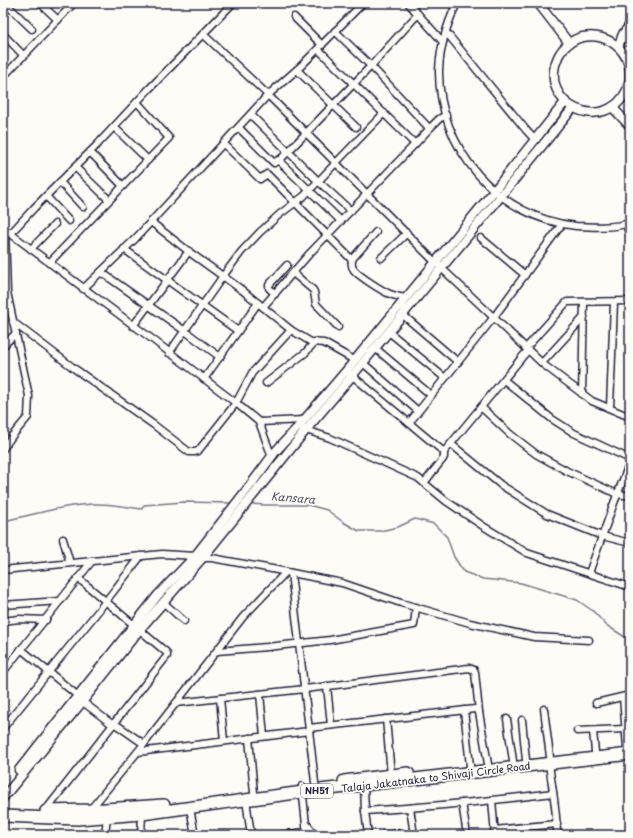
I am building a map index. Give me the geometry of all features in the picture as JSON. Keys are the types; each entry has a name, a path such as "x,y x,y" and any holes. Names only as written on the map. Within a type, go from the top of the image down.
{"highway":[{"name":"Talaja Jakatnaka to Shivaji Circle Road","path":"3,809 45,811 158,806 303,789 364,786 629,750"},
{"name":"Talaja Jakatnaka to Shivaji Circle Road","path":"316,788 392,775 513,761 549,760 595,752 629,750"},
{"name":"Talaja Jakatnaka to Shivaji Circle Road","path":"3,816 77,819 107,817 190,808 250,796"}],"street":[{"path":"40,3 58,20"},
{"path":"4,73 24,56 74,3"},
{"path":"3,449 28,416 29,396 7,292 6,231 76,167 233,3"},
{"path":"83,289 151,222 268,96 297,70 363,3"},
{"path":"408,3 443,42"},
{"path":"457,3 450,16 443,42 440,70 441,98 448,125 460,150 476,173 494,191 516,207 539,217 562,224 594,228 628,223 630,236"},
{"path":"538,3 569,43"},
{"path":"6,5 32,29"},
{"path":"239,128 274,163 278,160 279,161 354,84 418,14"},
{"path":"294,17 354,84 416,144"},
{"path":"618,47 623,34 630,25"},
{"path":"335,31 371,66 429,128"},
{"path":"446,32 535,140"},
{"path":"3,34 24,56"},
{"path":"203,34 306,132 435,262 527,349 582,394 630,417"},
{"path":"594,36 607,39 618,47 626,56 630,67 630,78 627,90 621,99 612,107 600,112 588,113 573,108 565,102 557,91 553,78 554,65 560,52 569,43 581,37 594,36"},
{"path":"297,70 356,127"},
{"path":"49,263 169,138 137,102"},
{"path":"137,627 163,602 229,518 349,374 354,360 494,191 565,102"},
{"path":"612,107 630,126"},
{"path":"253,490 272,457 302,429 305,420 349,374 363,363 573,108"},
{"path":"169,353 222,276 242,251 260,232 309,190 384,114"},
{"path":"251,115 318,181 351,211"},
{"path":"204,379 238,331 261,305 275,294 327,235 416,144 429,128 446,115"},
{"path":"114,127 148,160"},
{"path":"224,144 260,179 267,174 352,260"},
{"path":"90,152 123,186"},
{"path":"279,161 341,221"},
{"path":"76,167 109,200"},
{"path":"60,182 83,207"},
{"path":"46,196 69,221"},
{"path":"151,222 261,305 291,330 311,342 324,343 354,360"},
{"path":"31,249 55,224"},
{"path":"409,422 494,317 562,224"},
{"path":"6,231 236,403 259,422 272,457"},
{"path":"376,232 352,260 354,271 381,290 398,297 406,298"},
{"path":"381,258 407,233"},
{"path":"481,238 525,275"},
{"path":"124,249 238,331"},
{"path":"133,326 189,251"},
{"path":"275,294 269,288 270,285 287,265"},
{"path":"100,272 220,357"},
{"path":"293,273 313,290 316,304 338,326"},
{"path":"424,483 443,459 444,452 567,302 630,301"},
{"path":"582,394 584,302"},
{"path":"610,408 614,302"},
{"path":"402,315 458,362"},
{"path":"542,362 584,317"},
{"path":"13,322 189,452 198,451 236,403 252,373 291,330"},
{"path":"389,332 445,378"},
{"path":"3,346 16,333"},
{"path":"266,383 305,353 315,342"},
{"path":"375,348 432,395"},
{"path":"363,363 418,411"},
{"path":"349,374 444,452"},
{"path":"504,380 552,419 574,433 630,459"},
{"path":"481,407 510,434 536,454 567,471 618,494 630,496"},
{"path":"259,422 305,420"},
{"path":"302,429 330,438 418,478 446,501 527,553 630,587"},
{"path":"451,444 501,485 547,514 602,536 630,544"},
{"path":"589,573 630,462"},
{"path":"63,539 70,563"},
{"path":"3,570 162,554 212,558 342,583 470,623 534,636 589,640"},
{"path":"3,728 141,556"},
{"path":"3,790 137,627 158,595 198,557"},
{"path":"3,672 92,561"},
{"path":"288,572 300,643 316,788"},
{"path":"90,810 138,752 242,617 288,572"},
{"path":"45,811 167,656 166,652 78,578"},
{"path":"3,605 60,601"},
{"path":"163,602 184,621"},
{"path":"217,651 330,640 414,625 416,607"},
{"path":"3,621 19,619 46,620"},
{"path":"21,650 79,698 144,744"},
{"path":"176,703 305,689 472,668 475,672 479,712 488,764"},
{"path":"327,686 331,725"},
{"path":"260,694 264,736"},
{"path":"596,703 630,695"},
{"path":"623,697 625,729 629,750"},
{"path":"3,798 79,698"},
{"path":"220,698 224,741"},
{"path":"544,708 557,835"},
{"path":"138,752 264,736 331,725 475,709 479,712"},
{"path":"464,710 470,766"},
{"path":"386,719 392,775"},
{"path":"507,719 513,761"},
{"path":"522,720 526,760"},
{"path":"576,732 625,729"},
{"path":"593,731 595,752"},
{"path":"249,738 251,835"},
{"path":"364,786 368,835"},
{"path":"280,835 307,834 303,789"},
{"path":"365,811 410,808 553,793"},
{"path":"492,800 494,832 557,824"},
{"path":"462,803 467,835"},
{"path":"190,808 195,835"},
{"path":"410,808 414,835"},
{"path":"141,835 142,814"},
{"path":"105,835 107,817"},
{"path":"306,821 315,835"},
{"path":"384,835 402,833"}],"waterway":[{"name":"Kansara","path":"3,521 59,508 93,504 118,505 142,509 144,505 184,502 232,503"},
{"name":"Kansara","path":"250,504 308,505 327,510 343,522 359,531 380,531 398,527 415,519 434,524 447,537 454,557 464,572 483,579 521,583 577,600 593,611 606,625 630,639"}]}
